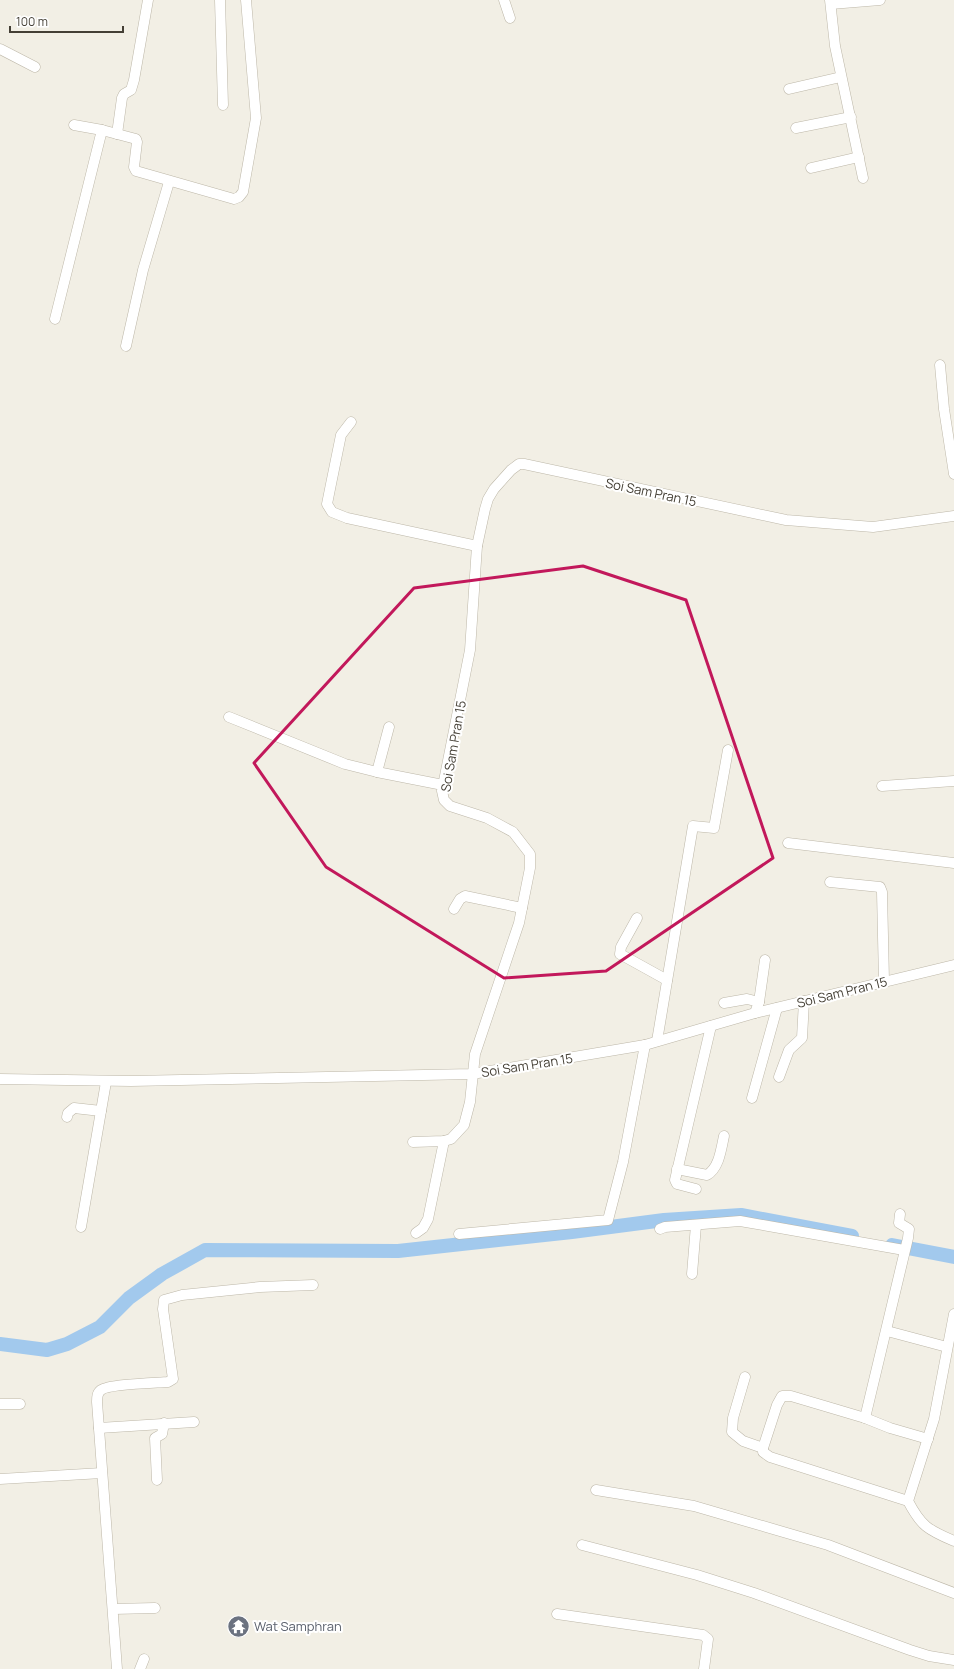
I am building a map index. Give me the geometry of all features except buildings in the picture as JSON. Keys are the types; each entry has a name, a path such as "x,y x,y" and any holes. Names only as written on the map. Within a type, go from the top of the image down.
{"street":[{"path":"117,134 122,98 124,94 131,90 134,80 148,0"},
{"path":"220,0 223,105"},
{"path":"74,125 102,130 136,140 134,167 136,171 169,182 234,199 240,197 243,192 255,133 256,118 246,0"},
{"path":"504,0 510,18"},
{"path":"864,178 835,46 830,2 880,0"},
{"path":"0,49 35,68"},
{"path":"789,89 841,77"},
{"path":"796,128 851,117"},
{"path":"55,319 102,130"},
{"path":"811,168 859,157"},
{"path":"126,346 143,270 169,182"},
{"path":"940,366 944,409 954,474"},
{"path":"351,422 341,435 332,477 328,504 332,512 347,518 477,546"},
{"name":"Soi Sam Pran 15","path":"954,516 873,527 786,520 519,464 511,470 488,499 477,546 470,650 442,792 444,800 450,806 488,818 513,832 530,854 530,868 519,922 475,1054 472,1074 645,1045 755,1013 954,965"},
{"path":"229,717 330,759 377,772 443,785"},
{"path":"377,772 389,726"},
{"path":"657,1041 693,826 714,828 728,750"},
{"path":"882,786 954,781"},
{"path":"788,843 954,863"},
{"path":"830,882 880,887 882,892 884,981"},
{"path":"454,909 460,899 465,896 522,908"},
{"path":"637,918 621,946 620,954 667,980"},
{"path":"755,1013 759,1002 766,960"},
{"path":"724,1003 747,1000 759,1002"},
{"path":"778,1078 789,1050 802,1038 804,1001"},
{"path":"752,1098 777,1008"},
{"path":"696,1189 677,1184 675,1180 711,1026"},
{"path":"459,1234 608,1220 623,1162 645,1045"},
{"path":"0,1079 106,1082 472,1074 470,1102 464,1125 450,1139 444,1141 412,1142"},
{"path":"81,1227 106,1082"},
{"path":"67,1117 70,1111 74,1108 101,1111"},
{"path":"678,1169 706,1175 711,1172 717,1164 724,1136"},
{"path":"416,1233 423,1228 428,1219 444,1141"},
{"path":"865,1418 908,1238 909,1229 899,1223 900,1214"},
{"path":"660,1230 665,1227 740,1221 905,1249"},
{"path":"692,1274 696,1225"},
{"path":"117,1669 97,1402 98,1395 102,1390 168,1382 173,1379 163,1309 164,1300 182,1295 260,1287 313,1285"},
{"path":"908,1501 934,1418 954,1314"},
{"path":"887,1331 947,1347"},
{"path":"745,1378 733,1418 732,1432 746,1443 763,1448"},
{"path":"928,1439 791,1396 782,1396 777,1405 763,1448 766,1455 770,1457 908,1501 918,1520 924,1525 953,1539"},
{"path":"0,1404 20,1404"},
{"path":"99,1428 194,1422"},
{"path":"157,1480 155,1438 162,1434 164,1423"},
{"path":"0,1479 102,1473"},
{"path":"596,1490 694,1506 828,1545 954,1593"},
{"path":"582,1545 725,1584 910,1650 929,1656 954,1660"},
{"path":"113,1609 155,1608"},
{"path":"557,1614 703,1635 708,1639 704,1669"}],"highlighted area":[{"path":"583,566 686,600 773,858 606,971 504,978 326,867 254,763 414,588"}],"waterway":[{"path":"0,1344 47,1350 67,1344 100,1327 129,1298 162,1274 205,1250 398,1251 572,1232 664,1220 741,1215 852,1236"},
{"path":"892,1245 954,1257"}],"place":[{"name":"Wat Samphran","path":"238,1626"}]}
